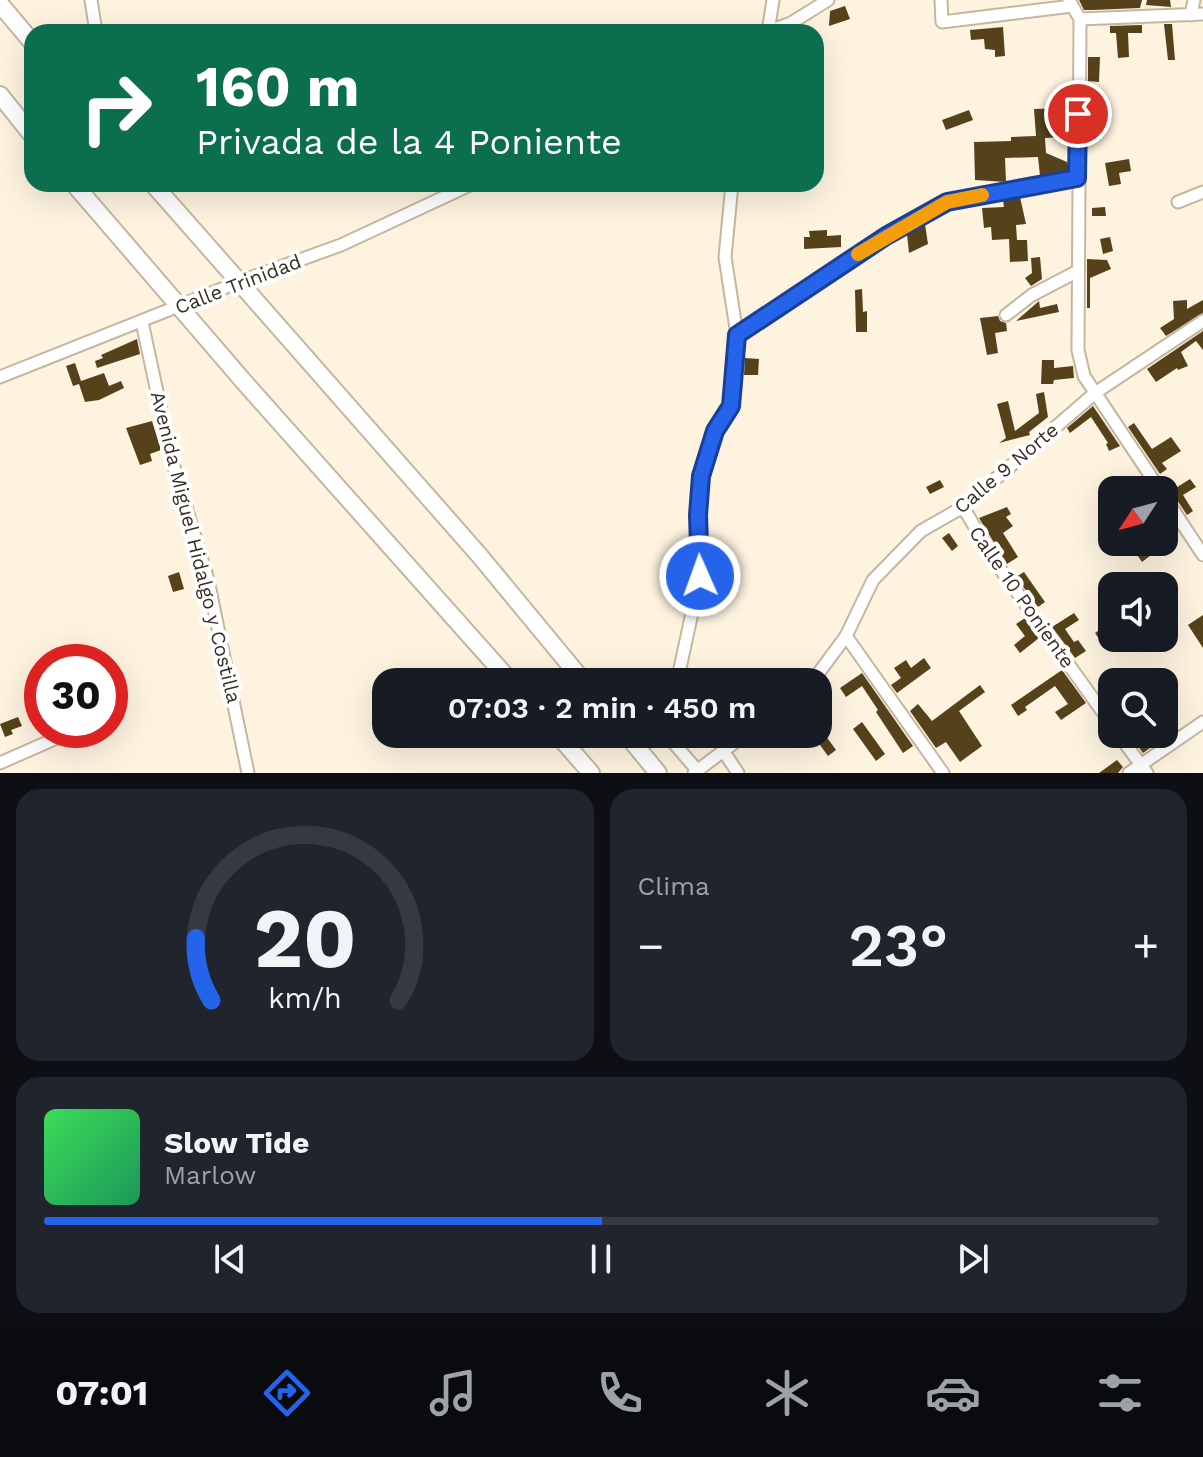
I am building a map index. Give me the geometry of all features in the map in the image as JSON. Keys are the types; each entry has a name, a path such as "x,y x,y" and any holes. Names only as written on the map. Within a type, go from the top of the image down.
{"highway":[{"path":"0,4 24,32"},
{"path":"0,95 24,125"},
{"path":"81,192 499,668"},
{"path":"160,192 479,555 572,668"},
{"path":"569,748 591,773"},
{"path":"637,748 658,773"}],"street":[{"path":"91,0 95,24"},
{"path":"769,24 773,0"},
{"path":"788,24 828,0"},
{"path":"941,0 942,22 1071,3 1080,19 1078,350 1084,376 1151,476"},
{"path":"1080,19 1197,15 1194,0"},
{"path":"737,335 886,236 947,202 1077,178"},
{"name":"Calle Trinidad","path":"0,377 341,245 455,192"},
{"path":"680,668 700,576 698,515 701,476 715,431 731,406 737,335 725,257 731,192"},
{"path":"1178,202 1203,192"},
{"path":"1006,315 1032,295 1078,271"},
{"name":"Calle 9 Norte","path":"822,668 846,636 873,580 921,531 963,507 1095,393 1203,321"},
{"name":"Avenida Miguel Hidalgo y Costilla","path":"142,322 171,457 208,580 248,773"},
{"name":"Calle 10 Poniente","path":"963,507 996,563 1098,705"},
{"path":"1178,517 1203,555"},
{"path":"846,636 943,773"},
{"path":"1129,773 1144,769 1203,722"},
{"path":"0,763 34,748"},
{"path":"678,748 696,771 729,748"},
{"path":"1128,748 1144,769"},
{"path":"724,752 738,773"}],"building":[{"path":"1079,0 1142,0 1140,8 1084,10"},
{"path":"1147,0 1170,0 1171,7 1146,5"},
{"path":"845,6 850,19 829,26 830,11"},
{"path":"1164,24 1172,24 1175,60 1168,60"},
{"path":"1142,25 1142,33 1128,33 1129,57 1118,58 1116,33 1110,33 1110,26"},
{"path":"1003,27 1005,56 995,57 995,50 985,49 984,39 971,40 970,30"},
{"path":"1088,57 1100,57 1099,82 1088,81"},
{"path":"1069,108 1070,126 1061,127 1062,137 1045,138 1046,153 1067,162 1069,171 1040,176 1038,157 1005,158 1006,182 975,180 974,142 1011,141 1011,137 1036,136 1034,109"},
{"path":"969,110 973,120 946,130 942,120"},
{"path":"1129,159 1131,171 1119,173 1121,184 1109,186 1105,163"},
{"path":"1020,197 1026,224 1016,225 1017,240 1027,240 1028,261 1010,262 1009,239 992,240 991,227 984,228 982,208 1004,207 1003,200"},
{"path":"1105,207 1106,216 1092,216 1092,208"},
{"path":"925,224 928,244 909,253 907,234"},
{"path":"827,230 827,236 841,235 841,247 804,249 804,237 810,237 809,231"},
{"path":"1110,237 1113,251 1103,254 1100,239"},
{"path":"1040,257 1042,279 1031,286 1025,278 1032,273 1031,258"},
{"path":"1087,259 1107,260 1111,269 1090,278 1090,308 1087,308"},
{"path":"862,289 863,312 867,311 867,332 856,332 855,290"},
{"path":"1187,300 1187,309 1203,300 1203,313 1166,336 1160,328 1174,319 1173,301"},
{"path":"1039,301 1040,308 1057,304 1059,312 1016,321"},
{"path":"998,316 1000,321 1006,323 1007,331 995,333 998,353 987,355 980,318"},
{"path":"1203,331 1203,350 1196,341 1181,352 1188,366 1177,368 1156,382 1147,369"},
{"path":"137,339 140,354 97,368 95,361 103,358 101,355"},
{"path":"745,358 759,359 758,375 744,375"},
{"path":"1042,360 1054,360 1054,368 1073,366 1074,378 1041,384"},
{"path":"75,363 81,381 104,373 109,386 121,381 124,388 99,400 85,402 79,384 73,386 66,366"},
{"path":"1044,392 1048,417 1029,432 1030,435 999,443 1006,438 997,404 1008,401 1015,431 1039,413 1036,394"},
{"path":"1093,406 1120,446 1109,451 1108,443 1091,417 1070,433 1067,428"},
{"path":"152,421 161,450 150,454 152,461 140,465 126,428"},
{"path":"1134,423 1152,449 1171,437 1181,451 1162,463 1167,469 1160,474 1128,427"},
{"path":"1190,479 1196,487 1183,495 1193,511 1187,515 1178,502 1178,487"},
{"path":"940,480 944,487 930,494 926,487"},
{"path":"1007,507 1011,514 1006,517 1013,526 1003,533 1018,557 1007,564 979,518"},
{"path":"949,533 958,546 952,551 942,538"},
{"path":"179,572 184,589 173,592 168,576"},
{"path":"1024,572 1045,602 1038,607 1016,577"},
{"path":"1074,613 1079,620 1065,629 1074,642 1078,640 1086,651 1075,658 1052,627"},
{"path":"1203,615 1203,648 1188,625"},
{"path":"1025,618 1039,638 1020,653 1014,645 1025,636 1016,624"},
{"path":"924,658 931,668 897,693 891,685 901,678 894,668 906,660 911,668"},
{"path":"1062,670 1086,703 1061,720 1055,712 1068,704 1055,686 1025,707 1027,710 1018,716 1011,705"},
{"path":"862,673 913,746 903,753 862,686 846,697 840,688"},
{"path":"980,685 985,692 959,711 982,746 960,762 946,742 936,748 910,711 918,704 932,721"},
{"path":"18,717 22,726 11,730 13,734 5,737 0,724"},
{"path":"862,722 885,754 876,761 853,729"},
{"path":"832,744 836,750 828,756 822,748 832,748"},
{"path":"1117,760 1123,767 1118,773 1099,773"}],"slow traffic":[{"path":"858,254 947,202 982,195"}],"route":[{"path":"700,576 698,515 701,476 715,431 731,406 737,335 886,236 947,202 1077,178 1078,114"}]}
